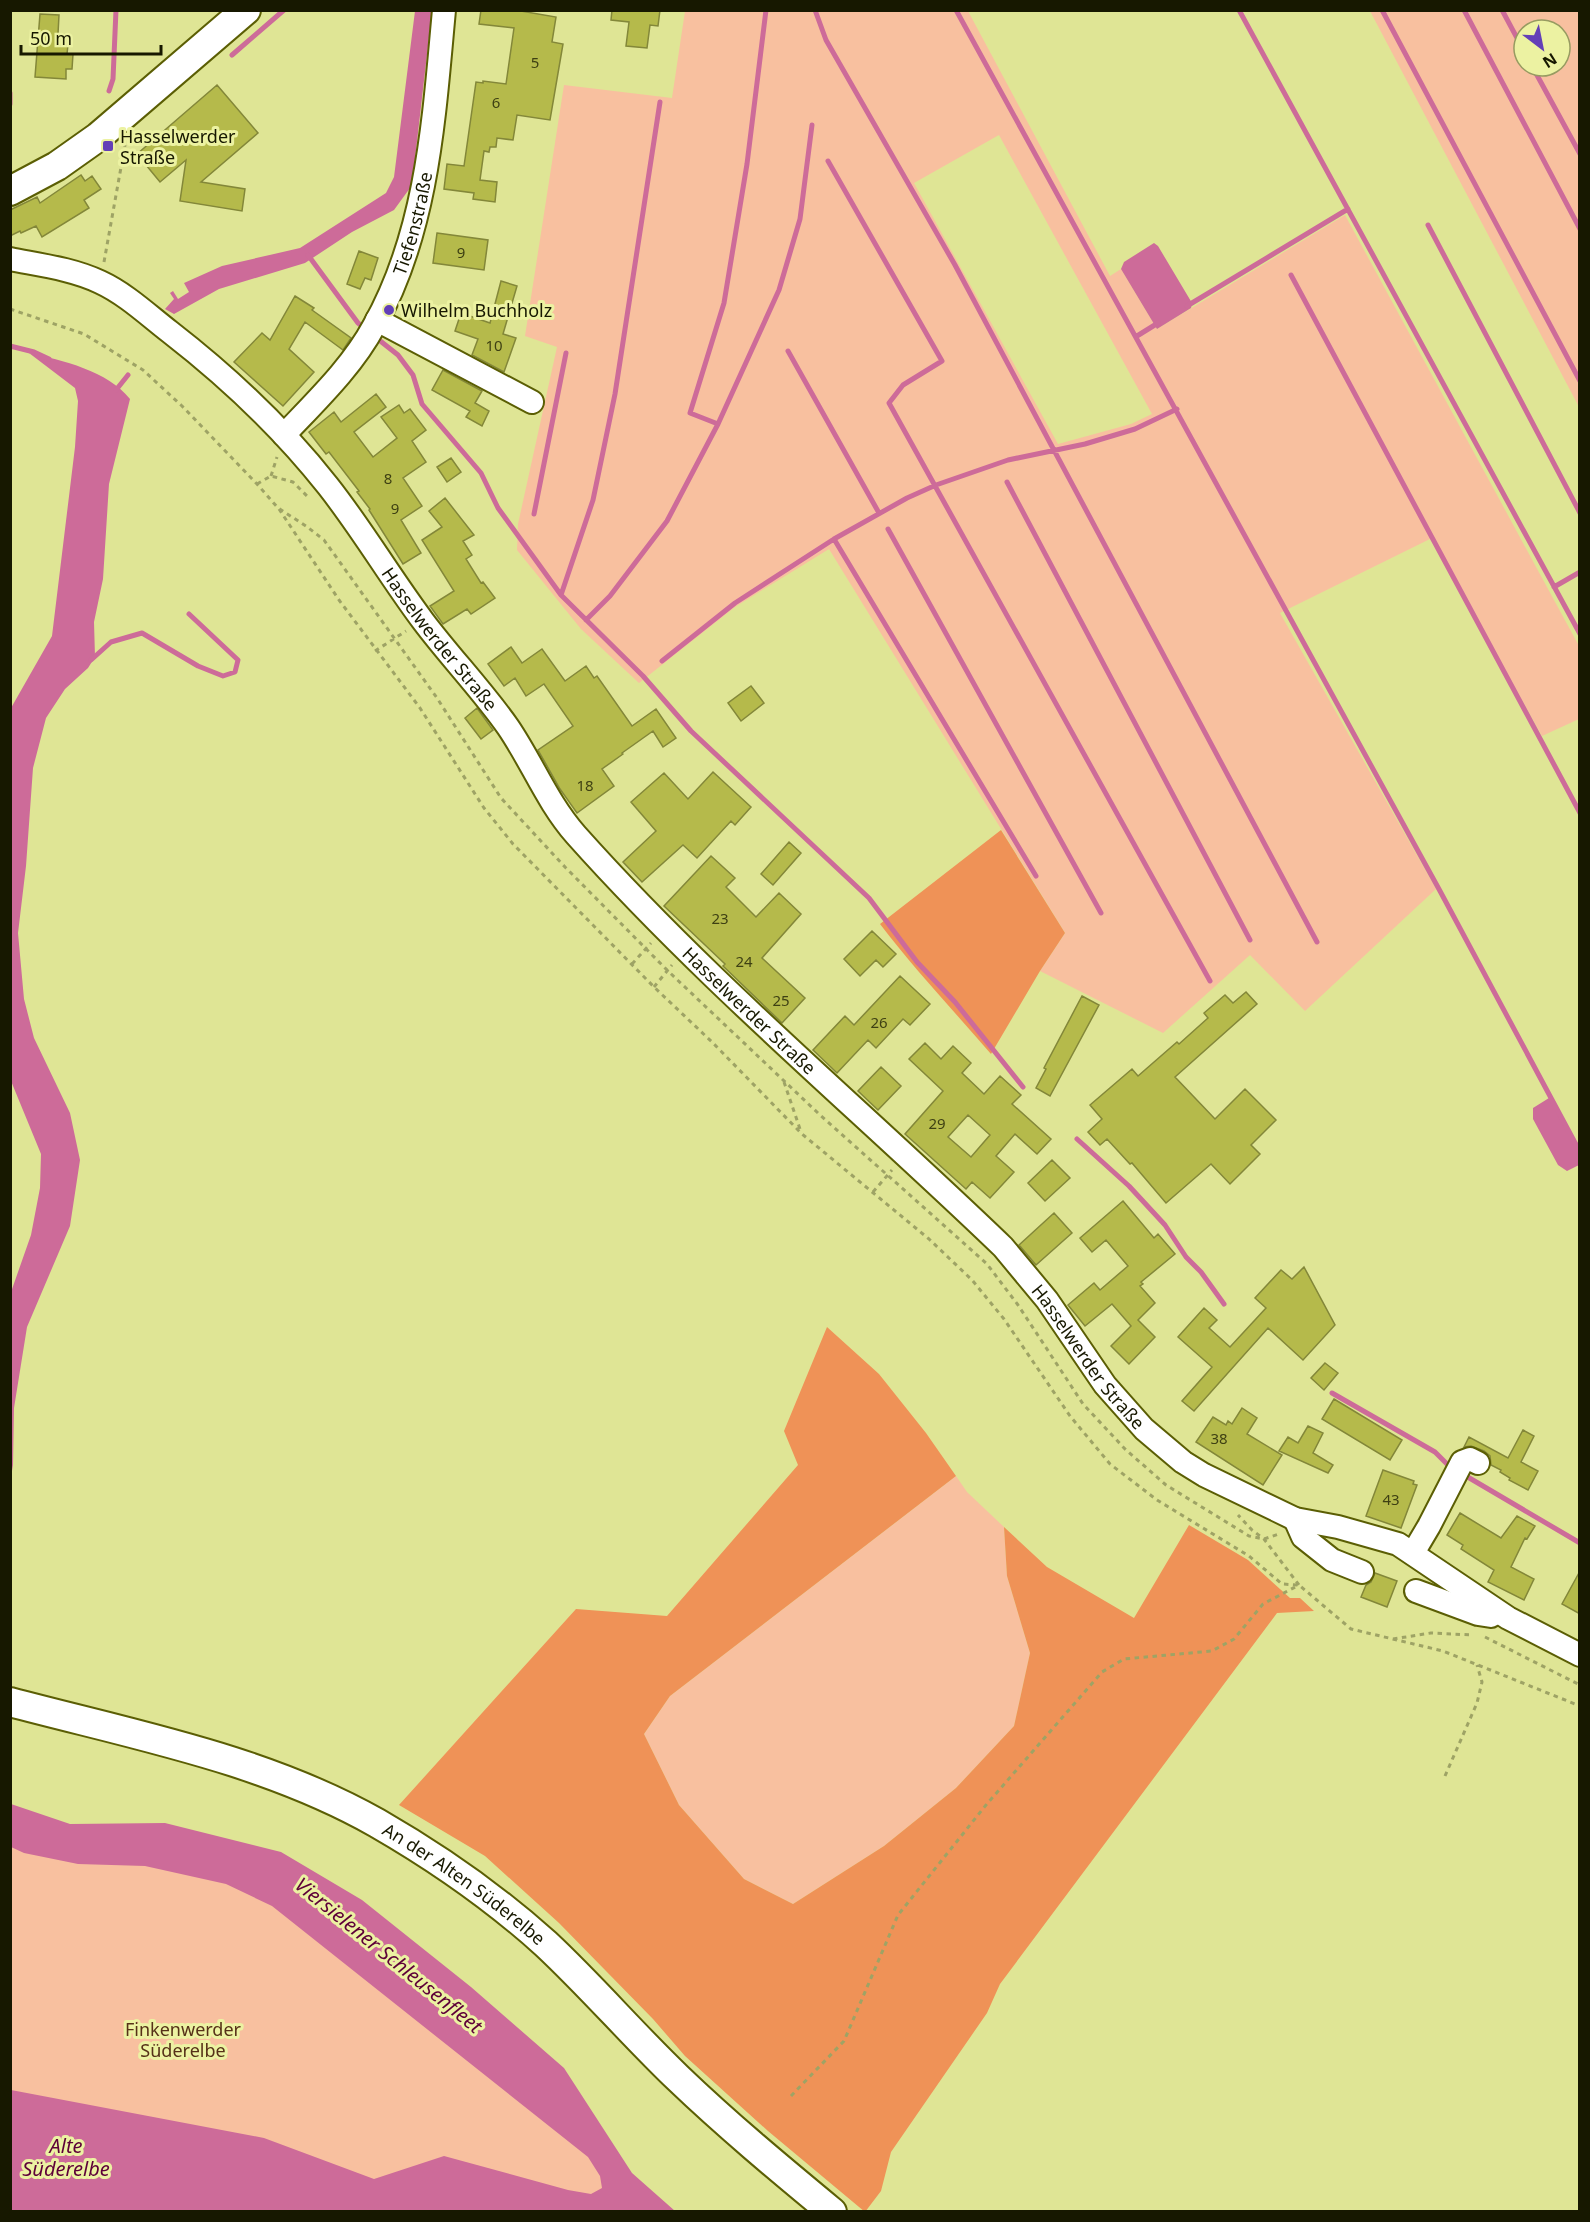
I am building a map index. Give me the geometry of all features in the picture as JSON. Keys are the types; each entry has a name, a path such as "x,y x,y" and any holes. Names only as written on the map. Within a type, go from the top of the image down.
{"main road":[{"path":"10,191 57,166 98,137 246,10"},
{"name":"An der Alten Süderelbe","path":"10,1702 203,1753 276,1776 317,1793 424,1851 503,1908 544,1943 677,2078 832,2211"}],"street":[{"name":"Tiefenstraße","path":"281,445 343,369 372,329 400,268 420,204 434,119 444,10"},
{"name":"Hasselwerder Straße","path":"10,259 69,271 100,282 123,296 196,352 281,445 328,485 375,549 422,620 508,728 552,804 572,830 623,887 686,950 1003,1247 1047,1300 1105,1385 1144,1429 1183,1462 1204,1475 1295,1519 1338,1527 1398,1544 1508,1618 1580,1655"},
{"path":"372,329 532,402"},
{"path":"1413,1553 1462,1462 1470,1459 1478,1463"},
{"path":"1295,1519 1303,1537 1332,1560 1362,1572"},
{"path":"1416,1591 1478,1614 1508,1618"}],"path":[{"path":"100,282 125,146"},
{"path":"271,476 281,445"},
{"path":"278,508 375,651 420,708 484,808 513,844 801,1134 929,1239 972,1280 1004,1319 1070,1416 1110,1464 1157,1500 1249,1556 1282,1584 1299,1585"},
{"path":"375,651 394,640"},
{"path":"632,964 646,950"},
{"path":"654,987 668,971"},
{"path":"784,1081 801,1134"},
{"path":"873,1193 887,1176"},
{"path":"1264,1539 1299,1585 1351,1629 1443,1651 1580,1706"},
{"path":"791,2096 844,2040 898,1915 986,1805 1102,1672 1124,1659 1212,1651 1234,1639 1263,1604 1299,1585"},
{"path":"1391,1639 1431,1633 1482,1636 1580,1685"},
{"path":"1445,1776 1477,1703 1482,1682 1477,1665"}],"green space":[{"path":"685,11 968,11 1110,276 1121,269 1157,329 1345,215 1579,646 1579,719 1542,736 1432,538 1280,613 1436,889 1305,1011 1250,955 1163,1033 1040,971 1065,933 829,549 735,607 639,683 581,629 517,550 518,524 557,347 525,336 564,85 672,98","holes":["999,135 1152,414 1131,424 1058,444 914,183"]},
{"path":"1370,11 1579,11 1579,407"},
{"path":"956,1476 967,1492 1004,1527 1007,1576 1030,1653 1014,1726 956,1788 884,1846 793,1904 744,1879 679,1805 644,1734 670,1696"},
{"name":"Finkenwerder Süderelbe","path":"10,1834 242,1874 488,2046 653,2211 11,2211"}],"shaded area":[{"path":"1001,830 1065,933 991,1054 880,924"},
{"path":"827,1327 879,1374 926,1433 956,1476 670,1696 644,1734 679,1805 744,1879 793,1904 884,1846 956,1788 1014,1726 1030,1653 1007,1576 1004,1527 1047,1567 1134,1618 1189,1525 1248,1560 1290,1598 1300,1598 1314,1611 1277,1613 1000,1984 987,2013 891,2152 881,2191 865,2212 768,2131 685,2056 653,2019 559,1923 485,1856 399,1805 576,1609 667,1616 798,1465 784,1431"}],"water":[{"path":"415,11 432,11 413,176 410,188 394,210 352,232 305,263 219,289 174,314 165,309 174,299 170,293 173,291 178,299 189,292 184,283 222,266 300,248 386,193 394,177"},
{"path":"1154,243 1192,303 1191,308 1157,329 1121,269 1124,262"},
{"path":"29,353 84,368 110,381 130,399 109,484 103,579 94,622 95,657 88,668 65,689 46,718 33,768 26,866 18,933 24,999 34,1038 70,1113 80,1160 70,1226 27,1327 14,1408 11,1477 11,1292 31,1235 40,1188 41,1154 11,1081 11,708 52,636 75,447 78,401 75,388"},
{"path":"1549,1098 1579,1152 1579,1165 1567,1171 1558,1165 1533,1119 1533,1108"},
{"name":"Alte Süderelbe","path":"11,1804 70,1824 165,1823 281,1852 362,1900 471,1987 564,2068 632,2173 675,2211 11,2211 11,2090 264,2138 374,2179 444,2156 568,2190 591,2194 602,2188 600,2176 588,2157 272,1906 226,1884 145,1866 78,1864 24,1853 11,1847"}],"building":[{"path":"481,10 515,10 556,17 552,42 563,44 550,120 517,115 513,140 497,138 496,147 490,147 489,152 484,151 480,180 497,182 495,202 473,199 474,193 444,189 447,164 464,166 476,82 506,84 514,28 479,24"},
{"path":"612,10 660,10 658,26 650,25 647,48 626,46 629,22 611,20"},
{"path":"40,14 59,15 58,34 69,35 67,54 73,54 72,69 66,69 66,79 35,77"},
{"path":"217,85 258,133 201,182 245,189 242,211 180,201 186,160 160,182 137,154"},
{"path":"81,175 85,181 92,176 101,189 84,200 89,208 42,237 36,226 10,236 10,210 37,197 40,203"},
{"path":"437,233 488,240 484,270 433,263"},
{"path":"359,251 378,258 371,280 365,278 360,289 347,284"},
{"path":"501,281 517,286 503,334 516,338 504,372 472,355 478,339 455,331 461,313 490,323"},
{"path":"295,296 314,308 312,310 351,338 343,350 305,322 289,349 314,372 283,406 234,362 262,333 270,340"},
{"path":"443,370 482,391 475,403 489,411 482,426 466,417 470,411 432,390"},
{"path":"376,394 386,407 354,432 373,457 397,438 381,417 399,405 404,413 410,409 426,430 412,441 426,462 403,478 422,506 401,520 421,553 403,564 370,509 357,492 359,491 329,452 326,454 309,432 334,412 341,422"},
{"path":"451,458 461,472 447,482 437,467"},
{"path":"445,498 474,535 463,541 472,555 466,559 481,583 483,582 495,598 471,614 467,609 443,624 430,606 454,591 422,540 442,527 429,511"},
{"path":"511,647 522,663 542,649 565,681 586,666 594,678 597,676 632,726 656,709 676,738 663,747 653,731 622,753 602,769 614,786 577,813 560,789 538,750 573,726 544,684 526,696 515,678 504,686 488,664"},
{"path":"751,686 764,703 741,721 728,703"},
{"path":"477,708 493,730 481,739 465,718"},
{"path":"713,772 751,807 735,825 731,821 697,858 683,845 642,882 623,862 656,831 631,802 664,773 688,799"},
{"path":"789,842 801,853 773,885 761,874"},
{"path":"711,856 735,878 726,887 756,917 779,893 801,914 762,958 805,998 782,1023 664,906"},
{"path":"872,931 896,954 883,967 876,960 860,976 844,959"},
{"path":"900,976 930,1004 910,1025 903,1019 876,1048 868,1040 837,1073 813,1050 845,1016 854,1025"},
{"path":"1246,992 1257,1004 1175,1077 1215,1119 1245,1089 1276,1120 1251,1145 1260,1154 1230,1184 1211,1164 1166,1203 1132,1163 1130,1164 1107,1139 1100,1145 1088,1132 1102,1119 1090,1105 1132,1069 1138,1076 1177,1042 1179,1044 1208,1018 1204,1013 1225,995 1233,1003"},
{"path":"1082,996 1099,1005 1050,1096 1036,1088"},
{"path":"925,1043 941,1059 953,1046 971,1063 962,1073 984,1094 1000,1076 1021,1095 1012,1104 1051,1139 1037,1154 1015,1134 996,1156 1014,1172 990,1198 972,1182 966,1189 905,1134 943,1091 909,1059","holes":["968,1115 990,1135 971,1157 948,1137"]},
{"path":"881,1067 901,1086 878,1110 858,1091"},
{"path":"1052,1160 1070,1178 1045,1201 1028,1183"},
{"path":"1123,1201 1154,1238 1158,1234 1175,1254 1141,1282 1143,1284 1140,1286 1155,1303 1138,1320 1155,1337 1129,1364 1111,1346 1131,1326 1112,1304 1085,1326 1068,1305 1094,1283 1100,1290 1128,1266 1106,1240 1092,1252 1080,1238"},
{"path":"1054,1213 1072,1233 1036,1265 1019,1245"},
{"path":"1304,1267 1335,1325 1303,1360 1268,1328 1194,1411 1182,1401 1212,1367 1178,1337 1204,1308 1217,1320 1209,1328 1230,1347 1266,1308 1255,1298 1281,1270 1292,1279"},
{"path":"1325,1363 1338,1373 1324,1390 1311,1378"},
{"path":"1334,1399 1402,1440 1390,1460 1322,1419"},
{"path":"1242,1408 1257,1418 1247,1434 1282,1455 1263,1485 1196,1442 1213,1417 1226,1425 1228,1421 1232,1424"},
{"path":"1308,1426 1323,1433 1313,1453 1333,1465 1328,1473 1279,1451 1288,1437 1298,1443"},
{"path":"1523,1430 1534,1436 1521,1462 1538,1471 1528,1490 1509,1480 1510,1478 1500,1472 1501,1470 1491,1465 1490,1456 1484,1451 1471,1446 1464,1447 1469,1437 1508,1458"},
{"path":"1383,1470 1414,1481 1413,1484 1417,1485 1401,1528 1366,1516"},
{"path":"1460,1513 1501,1538 1517,1516 1535,1526 1527,1539 1525,1538 1511,1567 1534,1579 1524,1600 1488,1582 1494,1570 1461,1549 1463,1545 1447,1535"},
{"path":"1580,1571 1580,1614 1562,1604"},
{"path":"1375,1573 1397,1581 1387,1607 1361,1597"}],"waterway":[{"path":"109,91 113,79 116,10"},
{"path":"232,55 284,10"},
{"path":"718,424 690,413 724,303 747,164 766,10"},
{"path":"815,10 826,40 955,265 1317,942"},
{"path":"956,10 1440,891 1580,1152"},
{"path":"1239,10 1580,634"},
{"path":"1382,10 1580,381"},
{"path":"1464,10 1580,229"},
{"path":"1502,10 1512,29"},
{"path":"1539,78 1580,154"},
{"path":"10,93 10,104"},
{"path":"561,595 593,500 615,394 660,102"},
{"path":"586,620 610,596 667,521 718,424 779,290 800,219 812,125"},
{"path":"828,161 942,361 903,385 889,403 1210,981"},
{"path":"1187,306 1348,209"},
{"path":"1428,225 1580,513"},
{"path":"308,255 358,323 367,330"},
{"path":"1291,275 1580,813"},
{"path":"1137,336 1158,323"},
{"path":"374,336 398,355 413,375 422,404 481,473 498,508 561,595 643,676 691,731 869,898 917,962 955,1002 1023,1087"},
{"path":"10,346 34,352 49,359"},
{"path":"788,351 879,513"},
{"path":"534,514 566,353"},
{"name":"Viersielener Schleusenfleet","path":"116,390 128,375"},
{"path":"662,661 735,603 834,539 907,498 936,485 1008,460 1085,444 1135,429 1177,409"},
{"path":"1007,482 1250,940"},
{"path":"888,529 1101,913"},
{"path":"834,539 1036,876"},
{"path":"1554,587 1580,572"},
{"path":"91,660 111,642 142,633 198,666 223,676 235,672 238,660 189,614"},
{"path":"1077,1139 1129,1186 1165,1225 1186,1257 1201,1272 1224,1304"},
{"path":"1332,1393 1435,1452 1447,1464"},
{"path":"1466,1476 1580,1543"}],"place":[{"name":"Hasselwerder Straße","path":"108,146"},
{"name":"Wilhelm Buchholz","path":"389,310"}]}
